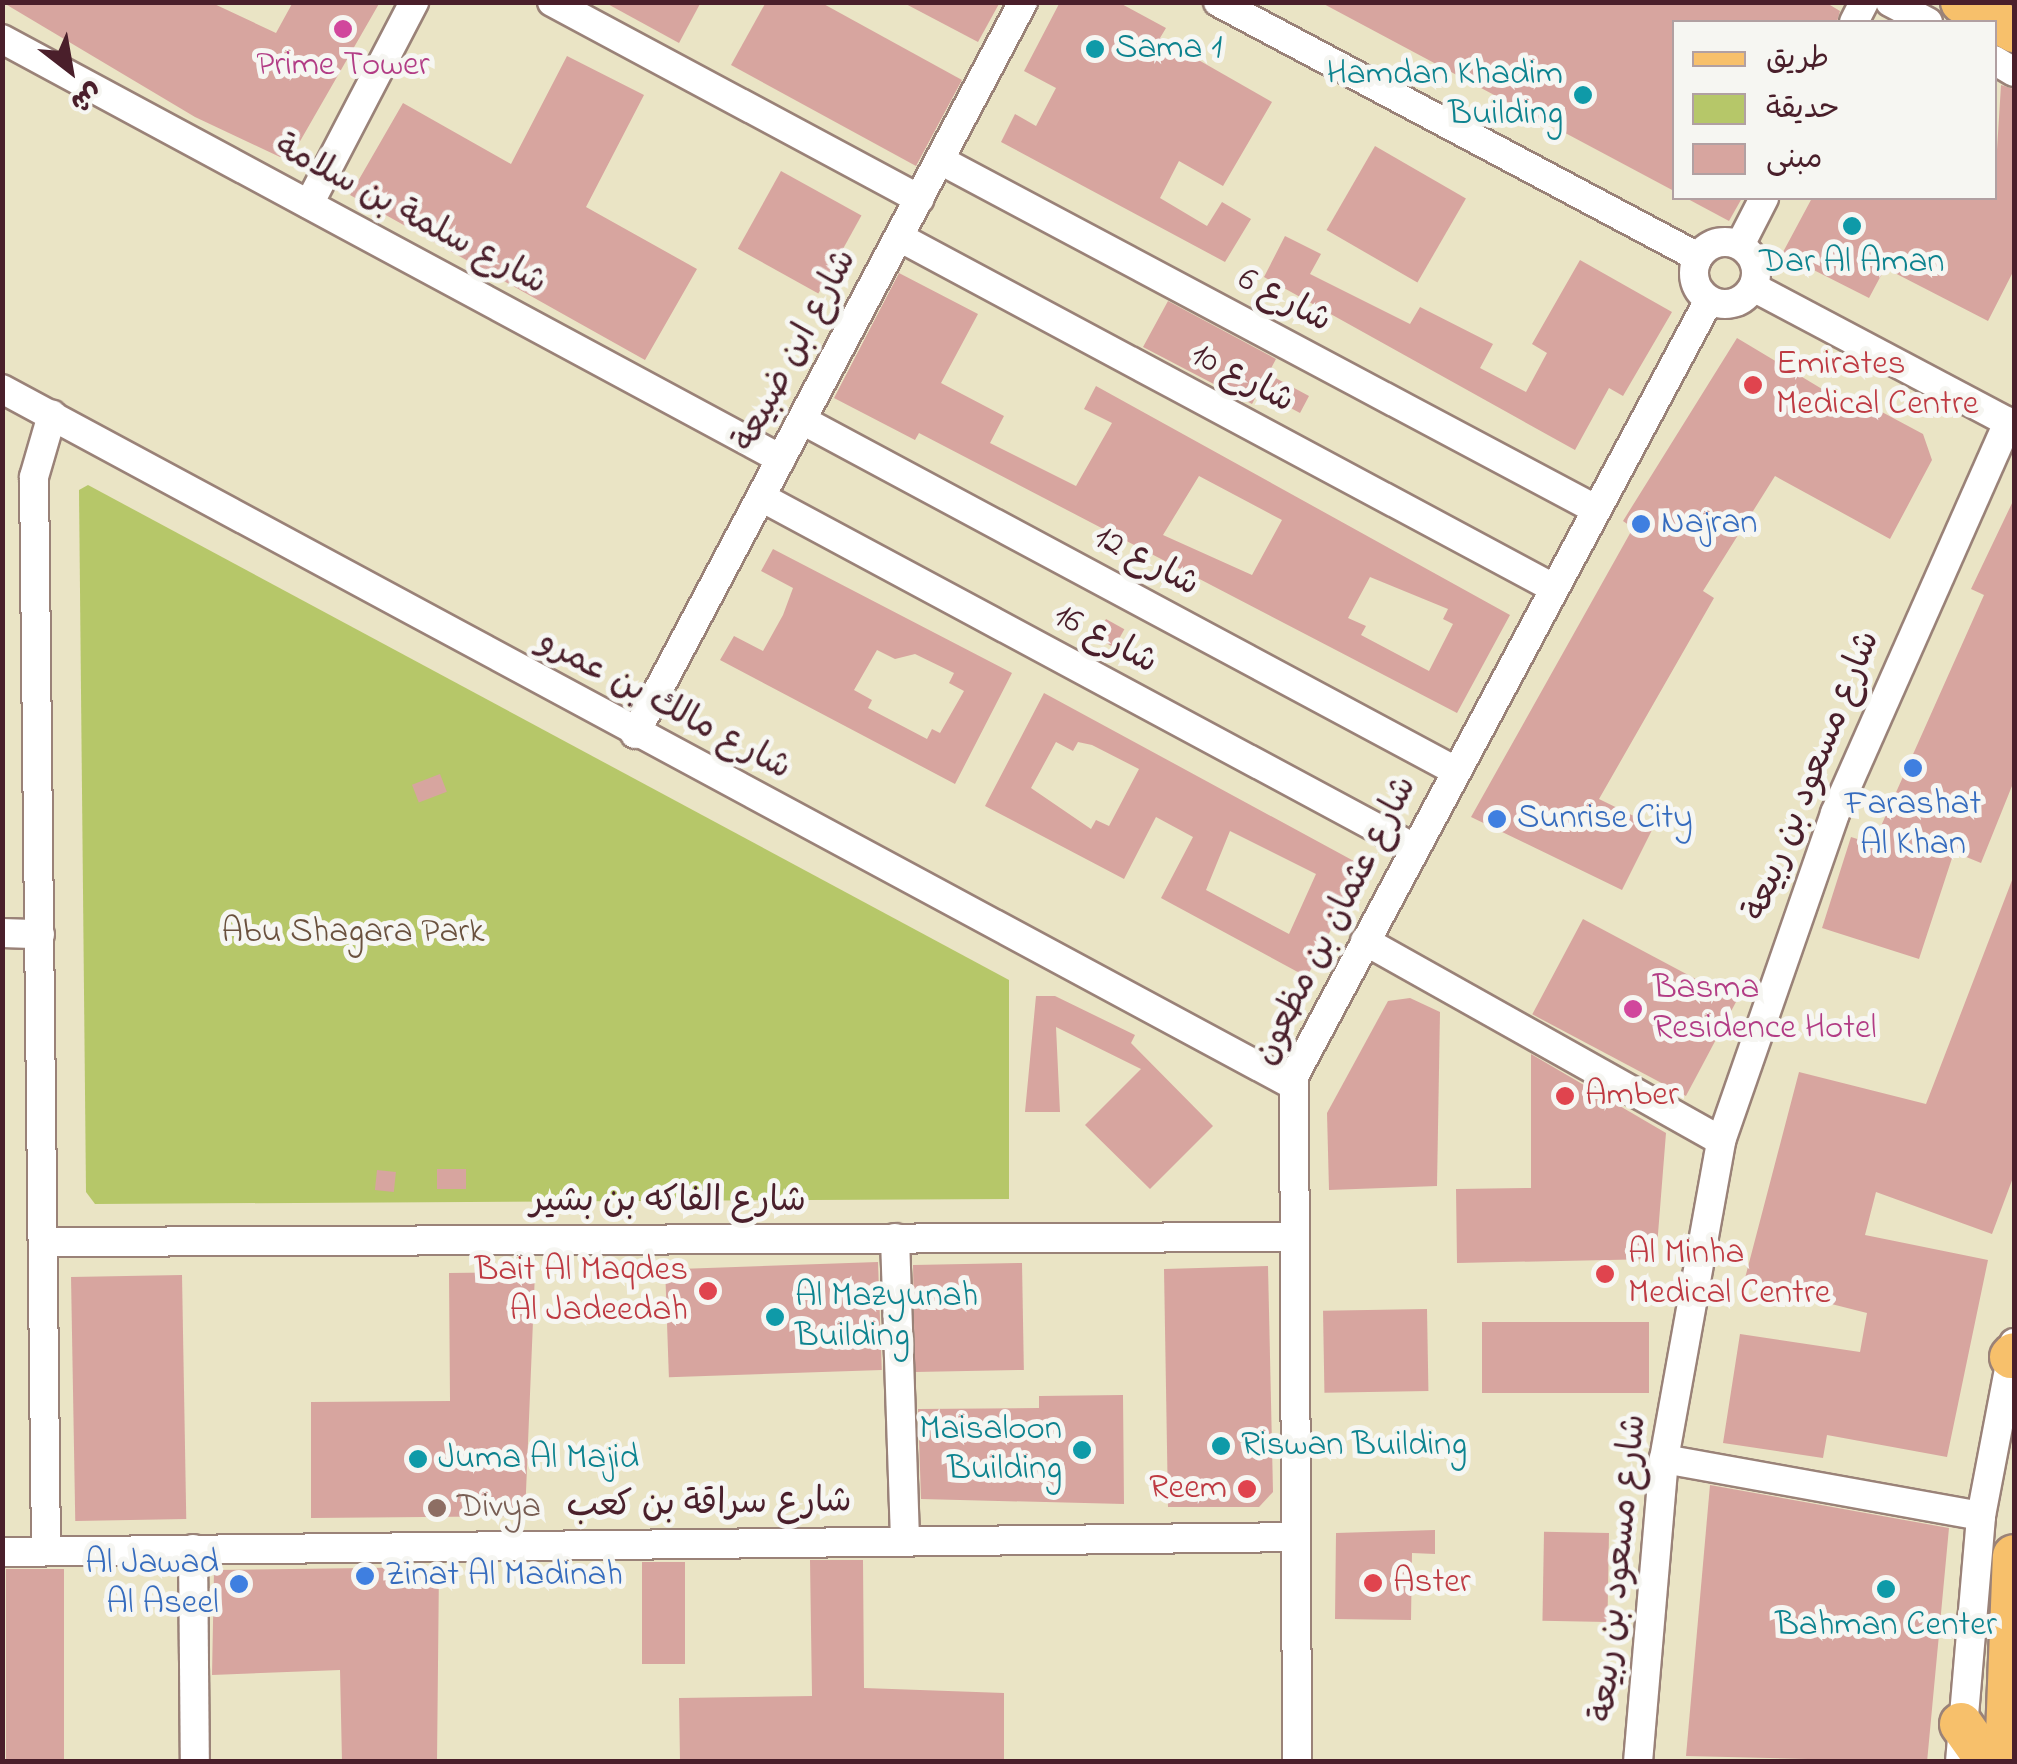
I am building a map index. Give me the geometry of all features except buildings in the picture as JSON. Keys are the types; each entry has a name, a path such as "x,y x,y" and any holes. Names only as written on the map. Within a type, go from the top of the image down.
{"main road":[{"path":"1962,2 1983,20"},
{"path":"2006,1762 2014,1556"},
{"path":"1961,1743 1988,1762"}],"street":[{"path":"309,204 414,2"},
{"name":"شارع ابن ضبيعة","path":"636,734 1024,2"},
{"path":"1218,2 1698,257"},
{"path":"1890,2 1924,20"},
{"path":"555,3 919,199"},
{"path":"2002,36 2014,72"},
{"name":"شارع سلمة بن سلامة","path":"2,39 781,459"},
{"name":"شارع 6","path":"940,160 1593,508"},
{"path":"1740,245 1763,200"},
{"name":"شارع 10","path":"899,237 1550,586"},
{"path":"1722,242 1740,245 1755,263 1753,287 1728,304 1709,300 1694,276 1698,257 1722,242"},
{"path":"1753,287 2011,424"},
{"name":"شارع عثمان بن مظعون","path":"1297,1762 1291,1084 1550,586 1709,300"},
{"name":"شارع مالك بن عمرو","path":"2,389 1291,1084"},
{"path":"46,1551 34,478 52,415"},
{"name":"شارع 12","path":"802,420 1454,770"},
{"name":"شارع مسعود بن ربيعة","path":"1638,1762 1664,1459 1721,1141 1835,813 2011,424"},
{"name":"شارع 16","path":"761,498 1414,848"},
{"path":"2,933 40,934"},
{"path":"1365,940 1721,1141"},
{"name":"شارع الفاكه بن بشير","path":"44,1242 1292,1237"},
{"path":"895,1238 905,1540"},
{"path":"1961,1743 1981,1516 2013,1351"},
{"path":"1664,1459 1981,1516"},
{"name":"شارع سراقة بن كعب","path":"2,1552 1296,1536"},
{"path":"193,1549 195,1762"}],"green space":[{"name":"Abu Shagara Park","path":"88,485 1009,980 1009,1199 95,1204 86,1192 79,490"}],"place":[{"name":"Prime Tower","path":"343,29"},
{"name":"Sama 1","path":"1095,49"},
{"name":"Hamdan Khadim Building","path":"1583,95"},
{"name":"Dar Al Aman","path":"1852,226"},
{"name":"Emirates Medical Centre","path":"1753,385"},
{"name":"Najran","path":"1641,524"},
{"name":"Farashat Al Khan","path":"1913,768"},
{"name":"Sunrise City","path":"1497,819"},
{"name":"Basma Residence Hotel","path":"1633,1009"},
{"name":"Amber","path":"1565,1096"},
{"name":"Al Minha Medical Centre","path":"1605,1274"},
{"name":"Bait Al Maqdes Al Jadeedah","path":"708,1291"},
{"name":"Al Mazyunah Building","path":"775,1317"},
{"name":"Riswan Building","path":"1221,1446"},
{"name":"Maisaloon Building","path":"1082,1450"},
{"name":"Juma Al Majid","path":"418,1459"},
{"name":"Reem","path":"1247,1489"},
{"name":"Divya","path":"437,1508"},
{"name":"Zinat Al Madinah","path":"365,1576"},
{"name":"Aster","path":"1373,1583"},
{"name":"Al Jawad Al Aseel","path":"239,1584"},
{"name":"Bahman Center","path":"1886,1589"}]}
